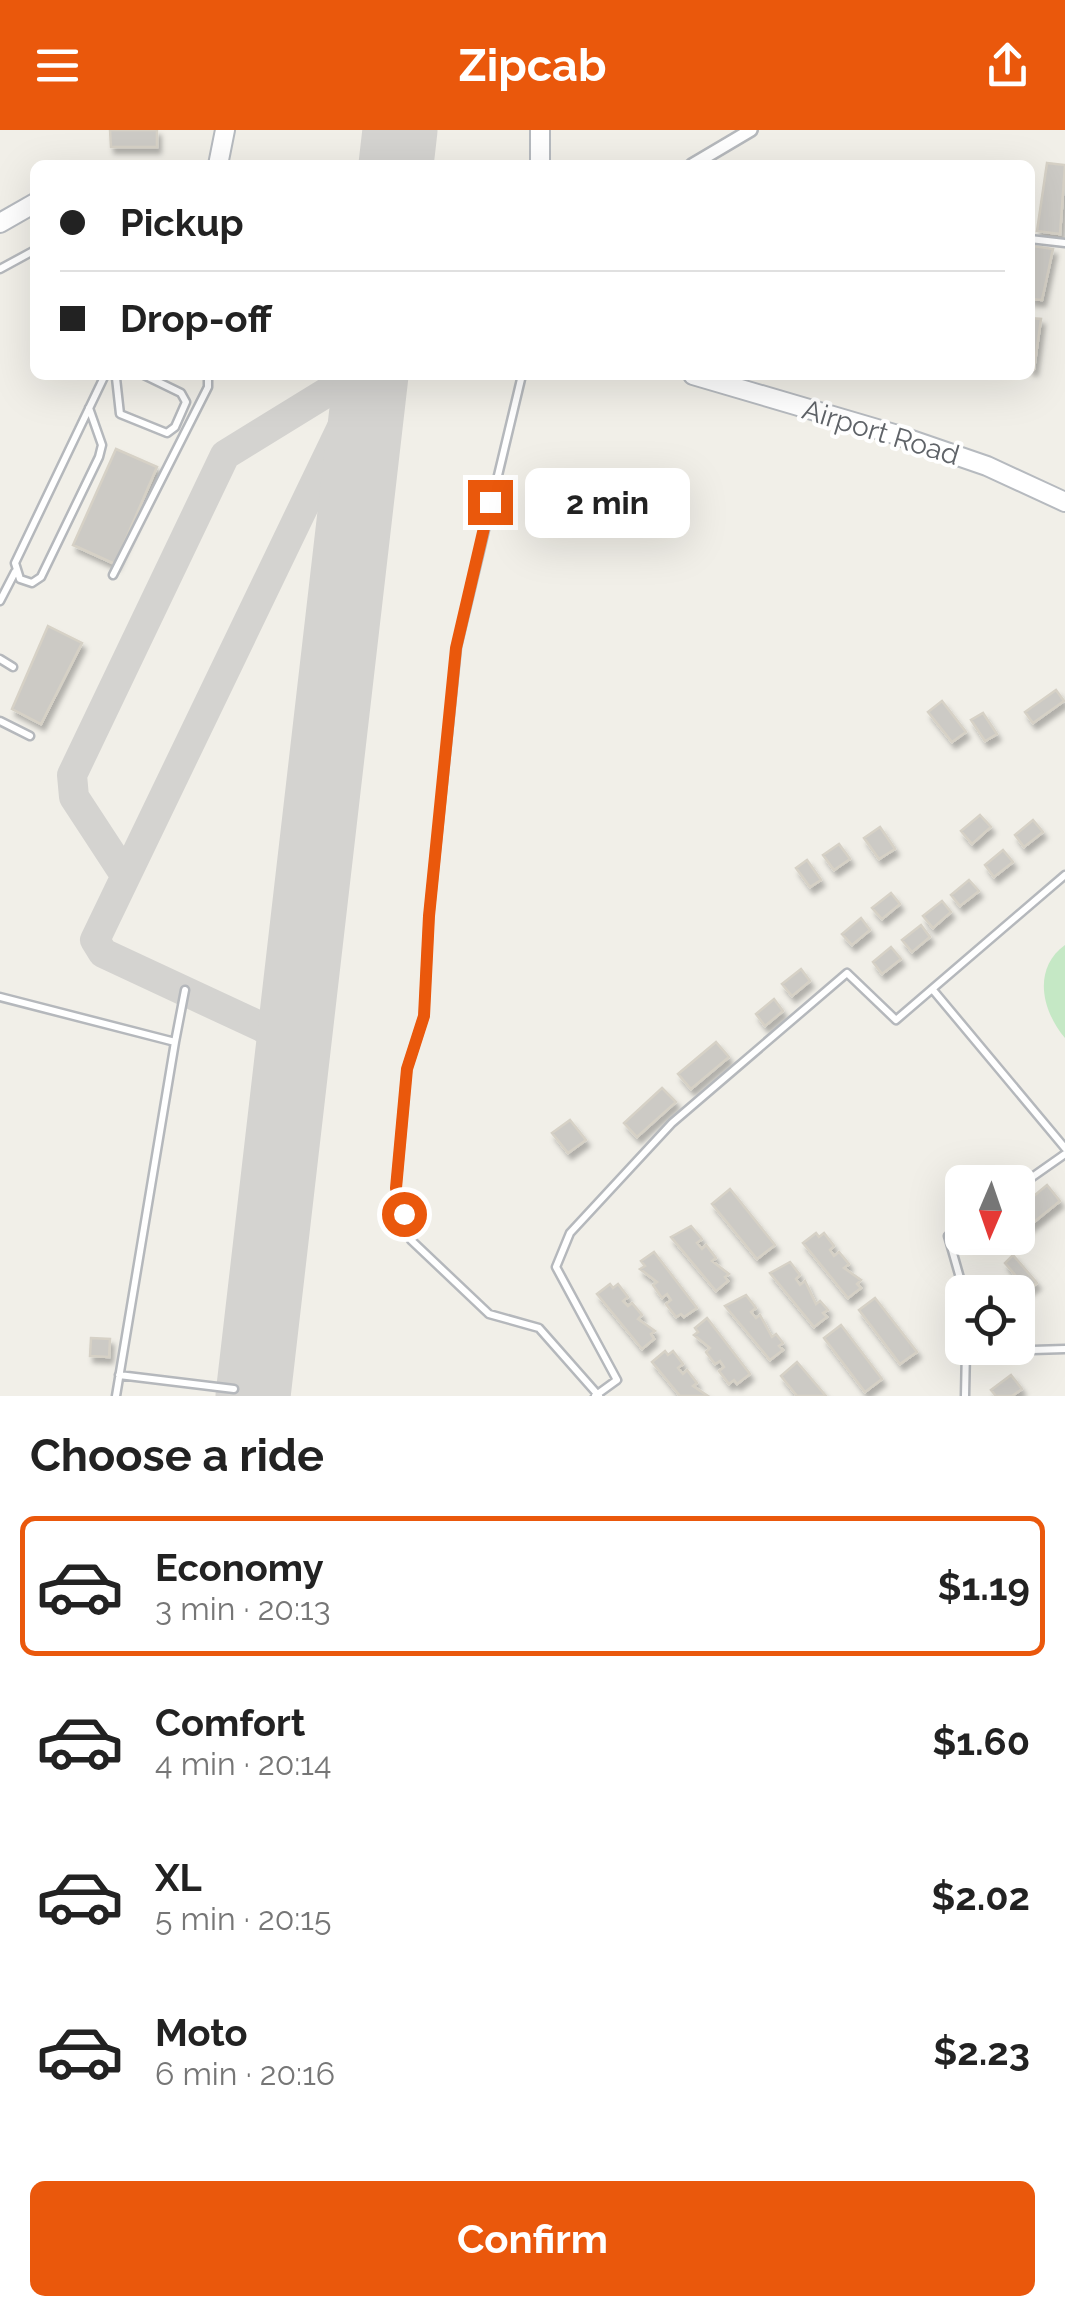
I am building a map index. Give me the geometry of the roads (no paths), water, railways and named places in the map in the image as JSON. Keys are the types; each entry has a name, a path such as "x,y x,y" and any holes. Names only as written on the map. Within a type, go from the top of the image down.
{"main road":[{"path":"219,160 225,130"},
{"path":"540,130 540,160"},
{"path":"0,223 30,206"},
{"name":"Airport Road","path":"709,380 932,447 987,466 1065,502"}],"street":[{"path":"700,160 750,130"}],"lane":[{"path":"1035,240 1065,243"},
{"path":"0,270 30,253"},
{"path":"0,602 15,572 14,563 89,408 107,380"},
{"path":"111,380 120,414 167,433 175,428 186,402 181,393 154,380"},
{"path":"113,575 208,387 208,380"},
{"path":"521,380 456,648 429,916 424,1016 407,1069 396,1188 411,1240 489,1314 539,1328 597,1395 617,1380 556,1267 570,1234 672,1124 847,973 896,1020 1065,875"},
{"path":"15,572 32,583 42,577 99,457 102,445 89,408"},
{"path":"0,659 13,667"},
{"path":"0,720 30,736"},
{"path":"116,1396 185,990"},
{"path":"933,990 1065,1151 1035,1174"},
{"path":"0,997 175,1042"},
{"path":"1035,1349 1065,1349"},
{"path":"965,1396 966,1365"},
{"path":"119,1375 234,1388"}]}
